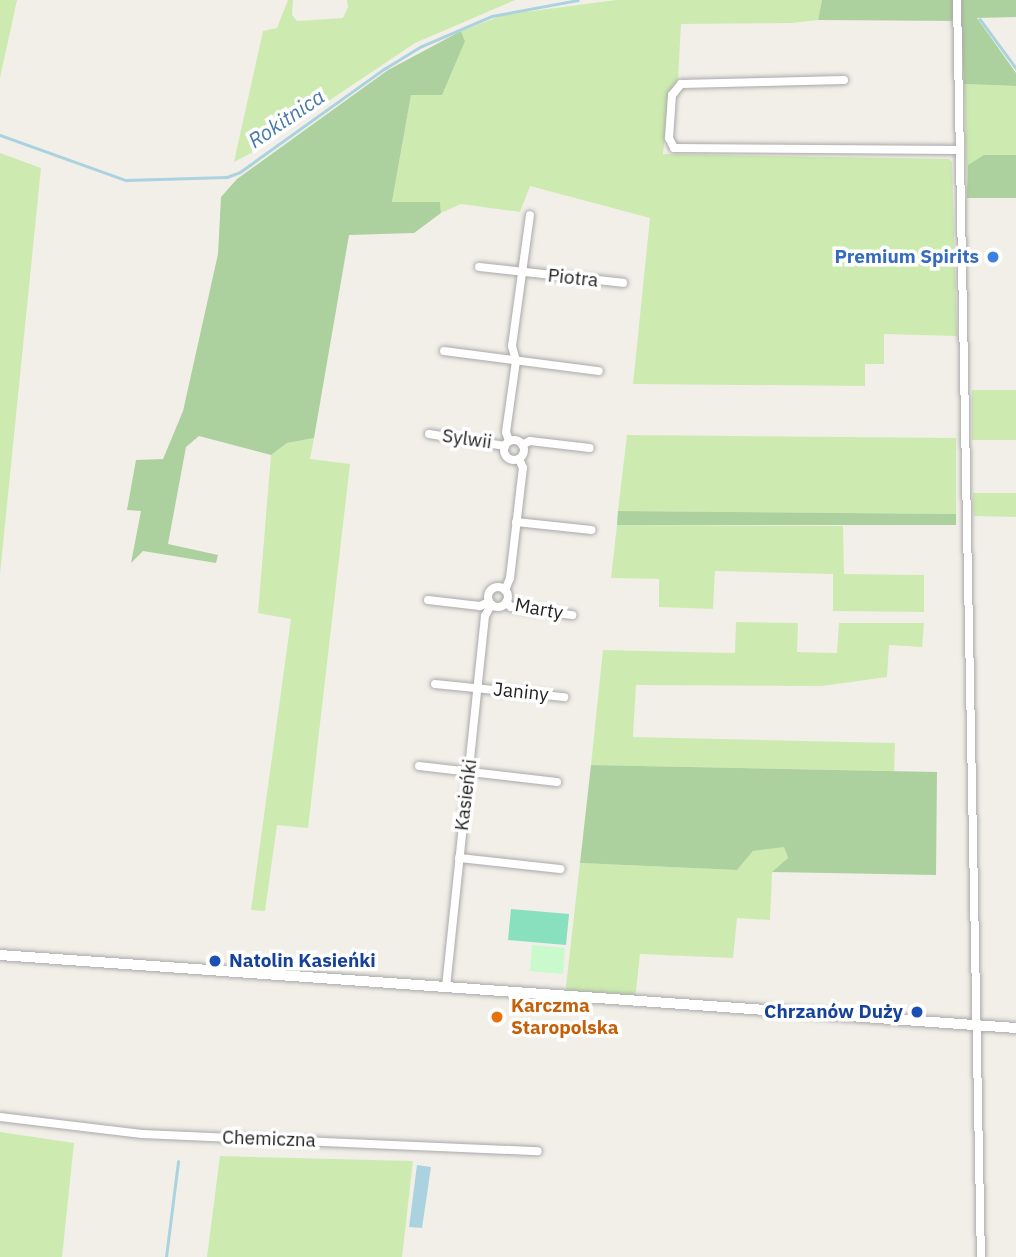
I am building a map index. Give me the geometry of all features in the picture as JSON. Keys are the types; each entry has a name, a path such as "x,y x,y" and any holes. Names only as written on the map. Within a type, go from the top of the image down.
{"street":[{"path":"957,0 981,1257"},
{"path":"845,80 681,84 672,95 668,138 674,148 960,150"},
{"path":"519,458 508,458 506,432 516,361 512,346 530,215"},
{"name":"Piotra","path":"479,267 623,283"},
{"path":"444,351 599,371"},
{"name":"Sylwii","path":"429,434 507,444"},
{"path":"507,444 518,441 523,445 524,451 519,458"},
{"path":"523,445 530,441 590,448"},
{"path":"428,600 480,606 490,603 499,607 506,603 505,590 510,578 523,468 519,458"},
{"path":"516,522 592,530"},
{"path":"490,603 489,593 493,588 505,590"},
{"name":"Kasieńki","path":"446,987 485,616 490,603"},
{"name":"Marty","path":"506,603 511,607 572,615"},
{"name":"Janiny","path":"435,684 564,697"},
{"path":"419,766 557,782"},
{"path":"459,858 560,869"},
{"path":"0,955 1016,1028"},
{"name":"Chemiczna","path":"0,1117 142,1134 538,1151"}],"green space":[{"path":"0,0 17,0 0,78"},
{"path":"288,0 293,0 292,15 297,21 343,18 348,7 347,0 515,0 415,43 324,104 307,101 287,113 272,115 253,152 234,162 263,31 277,28"},
{"path":"616,0 822,0 818,20 792,23 681,24 678,80 669,97 663,154 949,159 952,162 957,336 884,334 884,364 865,364 865,386 633,384 650,218 530,186 520,212 461,204 441,213 440,202 392,202 411,95 465,41 461,31 503,15"},
{"path":"822,0 1016,0 1016,17 977,18 1016,73 1016,86 964,84 961,21 818,20"},
{"path":"461,31 465,41 442,95 411,95 392,202 440,202 441,213 414,233 349,235 314,438 287,443 271,455 199,436 186,447 168,544 218,555 216,563 143,551 131,563 141,511 127,510 136,460 163,459 183,411 218,254 221,197 237,179 388,70"},
{"path":"964,84 1016,86 1016,198 967,198"},
{"path":"0,153 41,168 0,574"},
{"path":"984,155 1016,155 1016,198 967,198 968,165"},
{"path":"972,390 1016,390 1016,440 972,440"},
{"path":"627,435 956,438 956,514 618,511"},
{"path":"314,438 310,459 350,464 308,828 277,825 265,911 251,910 291,619 258,613 271,455 287,443"},
{"path":"973,493 1016,493 1016,517 974,516"},
{"path":"618,511 956,514 956,525 617,525"},
{"path":"617,525 843,526 844,574 924,575 924,612 833,611 833,574 715,571 713,609 659,607 659,579 611,578"},
{"path":"736,622 798,623 797,652 837,653 839,623 924,623 922,647 889,645 887,677 822,686 636,685 633,737 895,743 894,771 591,765 603,650 735,653"},
{"path":"591,765 937,772 936,875 772,872 788,858 784,847 753,851 737,870 580,863"},
{"path":"784,846 788,858 772,873 770,920 737,918 733,958 640,954 635,1001 565,995 580,863 737,870 753,851"},
{"path":"511,909 569,914 566,945 508,940"},
{"path":"532,945 565,948 563,974 530,971"},
{"path":"0,1132 74,1143 62,1257 0,1257"},
{"path":"220,1156 413,1161 402,1257 207,1257"}],"water":[{"path":"417,1165 431,1167 422,1228 409,1227"}],"waterway":[{"name":"Rokitnica","path":"0,135 126,180 227,177 240,172 384,69 420,47 492,16 578,0"},
{"path":"980,19 1016,68"},
{"path":"166,1257 178,1162"}],"place":[{"name":"Premium Spirits","path":"993,257"},
{"name":"Natolin Kasieńki","path":"215,961"},
{"name":"Chrzanów Duży","path":"917,1012"},
{"name":"Karczma Staropolska","path":"497,1017"}]}
